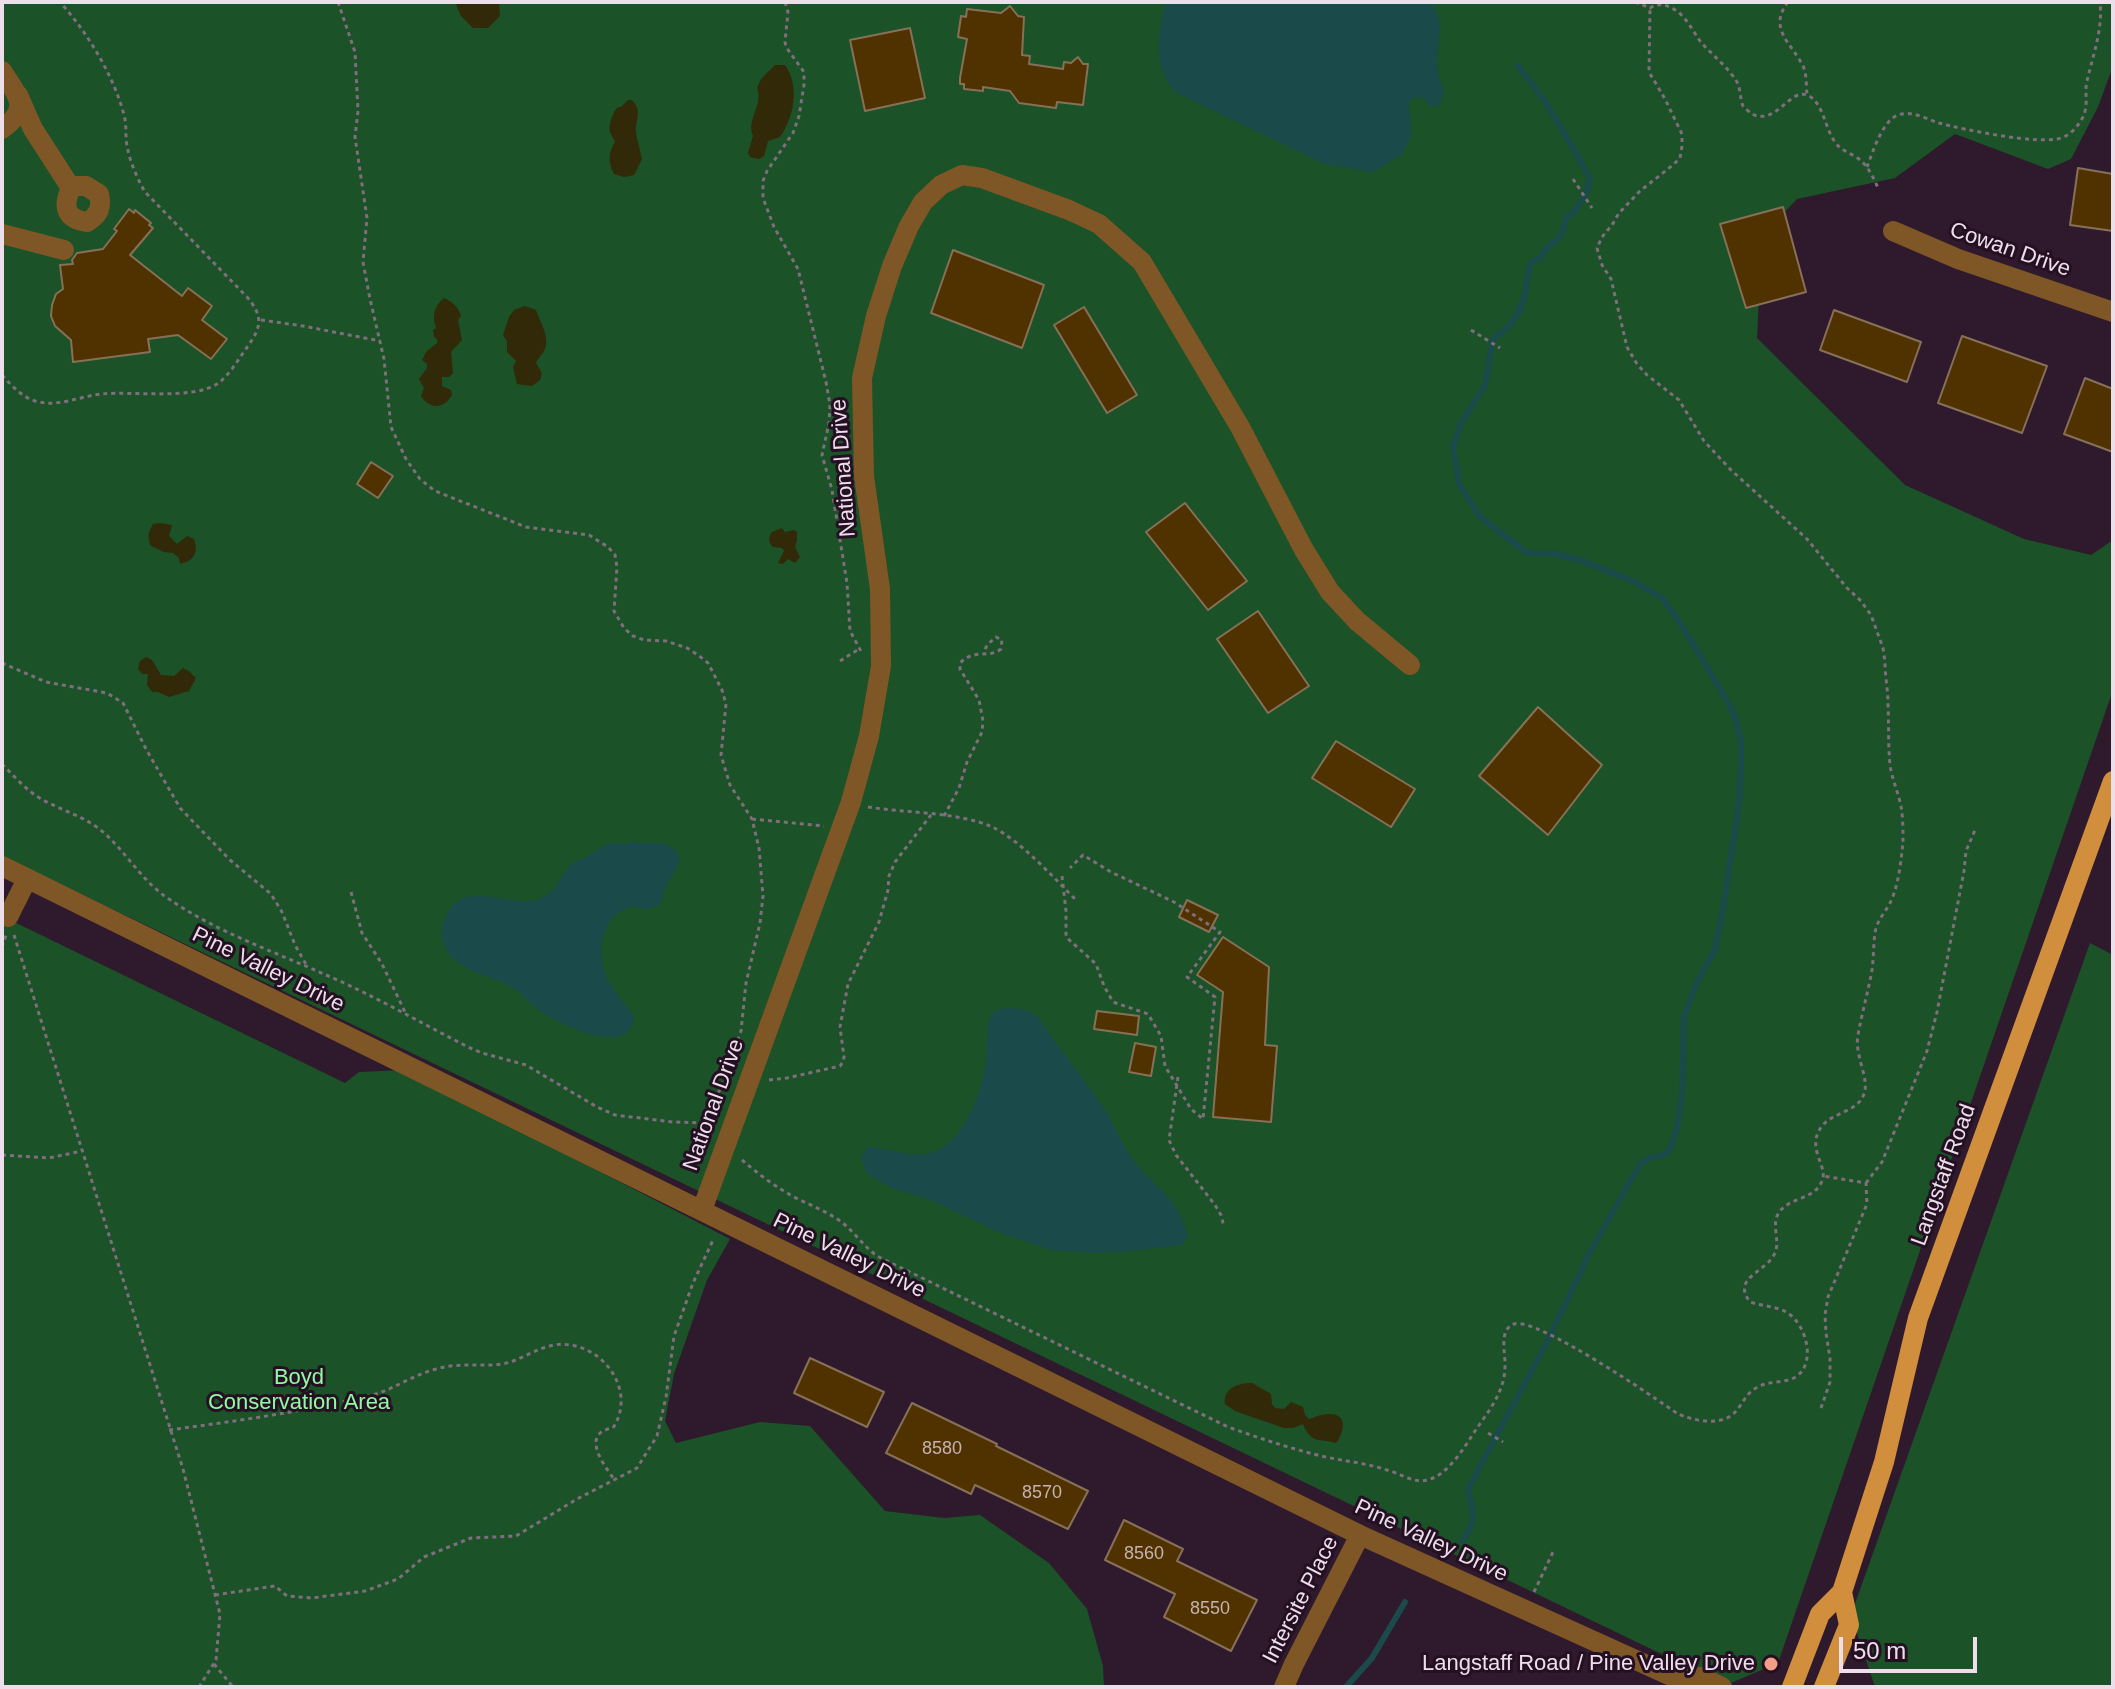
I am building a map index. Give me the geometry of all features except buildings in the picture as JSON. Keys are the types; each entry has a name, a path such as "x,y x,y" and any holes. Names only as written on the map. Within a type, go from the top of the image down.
{"main road":[{"name":"Langstaff Road","path":"1792,1687 1820,1614 1842,1592 1884,1462 1918,1318 2113,781"},
{"name":"Langstaff Road","path":"1824,1687 1849,1625 1842,1592"}],"street":[{"path":"2,71 18,95 33,129 71,188 65,200 67,212 77,220 87,222 96,217 101,204 99,194 86,186 76,186"},
{"path":"2,129 14,120 20,110 18,95"},
{"name":"National Drive","path":"702,1210 851,802 869,736 881,666 880,604 864,476 862,378 876,316 892,266 923,202 941,185 962,175 982,178 1069,210 1099,224 1142,262 1240,427 1304,550 1330,592 1357,621 1410,665"},
{"name":"Cowan Drive","path":"1893,231 1958,259 2113,312"},
{"path":"2,234 64,250"},
{"name":"Pine Valley Drive","path":"2,866 1360,1535 1682,1683 1701,1677 1722,1687"},
{"path":"5,921 27,879"},
{"name":"Intersite Place","path":"1284,1687 1360,1535"}],"path":[{"path":"2,375 25,397 47,404 99,394 196,391 218,383 228,374 251,342 260,320 257,309 247,297 145,192 135,174 127,145 125,118 116,89 60,2"},
{"path":"338,2 355,52 356,149 367,218 363,262 384,359 391,427 406,459 424,484 435,491 526,527 576,532 599,540 615,555 614,611 624,628 644,640 666,641 687,648 708,663 722,690 726,704 721,755 724,771 735,794 752,819 760,861 763,910 749,968 741,1031 710,1123 713,1133 756,1173 844,1224 877,1256 1228,1427 1289,1448 1387,1470 1424,1482 1450,1464 1500,1394 1505,1376 1505,1335 1516,1323 1560,1341 1614,1371 1678,1414 1701,1421 1732,1415 1757,1387 1791,1380 1805,1367 1807,1350 1800,1326 1785,1311 1750,1302 1744,1288 1747,1280 1766,1265 1776,1251 1778,1214 1788,1203 1810,1196 1822,1181 1816,1154 1822,1126 1864,1096 1866,1086 1857,1052 1857,1039 1872,968 1876,927 1890,903 1899,873 1903,822 1890,762 1883,648 1871,615 1793,525 1731,470 1697,432 1679,400 1637,364 1627,347 1611,279 1602,265 1597,248 1619,213 1680,158 1682,134 1649,72 1650,8"},
{"path":"785,2 788,12 786,47 805,77 799,116 793,133 767,171 763,181 763,198 774,227 798,269 826,382 830,405 822,455 832,490 847,583 850,631 865,658"},
{"path":"1635,2 1650,8"},
{"path":"1788,2 1781,14 1781,32 1804,66 1807,95 1818,107 1833,139 1840,148 1867,167 1879,190"},
{"path":"1867,167 1881,132 1890,120 1900,115 1908,114 1948,125 2034,140 2068,135 2081,119 2087,104 2087,82 2100,31 2100,2"},
{"path":"1650,8 1661,4 1676,10 1684,18 1700,41 1735,78 1743,106 1749,113 1769,115 1796,96 1807,95"},
{"path":"1573,179 1592,208"},
{"path":"260,320 380,341"},
{"path":"1471,330 1500,348"},
{"path":"944,816 982,732 979,700 960,669 960,663 973,653 994,654 1001,649 1002,640 993,638 984,652"},
{"path":"840,661 859,649"},
{"path":"2,663 46,682 107,693 123,703 180,808 224,854 271,894 307,966"},
{"path":"2,764 39,797 102,831 150,884 184,909 405,1012 482,1053 526,1065 606,1112 649,1120 710,1123"},
{"path":"861,805 944,816 992,827 1013,839 1077,901"},
{"path":"767,1080 840,1066 843,1062 840,1027 848,984 879,922 895,862 931,815"},
{"path":"752,819 831,826"},
{"path":"1821,1408 1830,1382 1825,1315 1828,1297 1867,1205 1866,1183 1882,1162 1927,1051 1966,851 1975,830"},
{"path":"1062,876 1066,937 1096,964 1113,1002 1148,1014 1161,1036 1165,1066 1191,1109 1203,1119 1215,997 1187,977 1220,932 1174,902 1083,855 1070,868"},
{"path":"351,892 362,933 382,964 405,1012"},
{"path":"5,921 183,1469 220,1614 216,1660 199,1687"},
{"path":"1178,1077 1169,1140 1176,1155 1215,1205 1224,1227"},
{"path":"2,1155 49,1158 82,1151"},
{"path":"1823,1176 1866,1183"},
{"path":"215,1595 275,1586 287,1596 312,1598 365,1591 398,1579 424,1557 471,1538 516,1536 637,1468 657,1436 674,1336 693,1283 722,1220"},
{"path":"169,1430 288,1414 371,1396 435,1369 468,1364 502,1364 554,1345 582,1347 602,1360 615,1376 622,1396 620,1418 613,1428 606,1429 597,1437 595,1446 614,1479"},
{"path":"1488,1433 1503,1442"},
{"path":"1531,1596 1553,1552"},
{"path":"214,1664 233,1687"}],"green space":[{"path":"2,2 2113,2 2113,66 2098,107 2071,159 2048,169 1955,134 1895,178 1797,199 1762,236 1757,338 1905,485 2024,539 2091,555 2113,540 2113,690 1778,1663 1726,1685 2,856"},
{"name":"Boyd Conservation Area","path":"2,916 345,1083 359,1072 404,1070 730,1239 707,1280 674,1374 665,1421 676,1443 760,1422 810,1426 885,1511 944,1518 980,1515 1049,1563 1087,1609 1103,1666 1104,1687 2,1687"},
{"path":"2090,943 2113,955 2113,1687 1875,1687 1851,1615"}],"sand":[{"path":"455,2 499,2 500,16 488,28 473,28 461,16"},
{"path":"775,65 785,65 790,73 794,92 792,111 780,137 768,141 764,156 759,159 750,157 748,153 759,94 757,88"},
{"path":"632,100 637,108 636,132 642,159 634,175 624,177 614,174 611,166 610,154 615,142 610,126 616,109"},
{"path":"444,298 455,305 460,313 458,320 462,340 451,352 453,373 442,377 442,386 451,390 452,395 445,403 433,406 421,396 424,388 419,379 427,368 422,360 426,352 437,343 433,330 436,328 434,315"},
{"path":"525,306 536,310 546,341 536,363 542,373 540,380 532,386 517,384 513,367 516,361 507,352 507,341 503,335 514,310"},
{"path":"153,524 172,525 169,536 177,544 187,536 194,539 196,548 192,558 180,564 173,553 151,546 150,530"},
{"path":"782,528 785,532 797,532 795,547 800,557 795,563 788,559 783,564 778,563 784,551 773,547 769,541 772,532"},
{"path":"146,657 152,660 161,675 174,676 183,668 189,671 196,678 189,691 169,697 152,692 147,685 148,674 142,674 138,669 140,661"},
{"path":"1252,1383 1271,1394 1275,1408 1284,1409 1291,1402 1303,1407 1309,1419 1326,1414 1340,1417 1343,1429 1339,1439 1336,1443 1316,1439 1309,1435 1303,1424 1284,1428 1235,1411 1225,1404 1229,1390"}],"shaded area":[{"path":"1165,2 1432,2 1440,24 1437,68 1445,91 1439,105 1431,107 1424,98 1418,97 1409,101 1411,137 1401,155 1373,172 1324,164 1175,92 1162,71 1160,60 1159,38"},
{"path":"633,842 668,845 678,854 680,862 658,905 649,909 623,910 604,933 602,953 605,973 634,1017 629,1030 618,1036 604,1037 569,1027 539,1010 512,987 463,966 448,952 443,942 442,927 449,911 459,900 475,896 521,901 539,899 550,893 575,861 606,845"},
{"path":"1003,1008 1024,1009 1037,1016 1103,1107 1134,1161 1178,1211 1188,1236 1182,1245 1120,1252 1052,1250 1001,1233 928,1199 892,1188 867,1174 861,1157 868,1147 924,1154 949,1143 959,1132 980,1090 992,1013"}],"waterway":[{"path":"1462,1541 1472,1522 1473,1510 1468,1489 1547,1342 1589,1254 1640,1164 1649,1158 1664,1155 1670,1149 1682,1094 1684,1016 1697,982 1714,952 1738,811 1741,769 1741,743 1729,704 1663,599 1635,582 1583,561 1557,554 1527,553 1480,517 1459,484 1453,447 1461,423 1485,385 1493,339 1508,327 1521,310 1518,311 1524,299 1532,262 1540,258 1562,233 1566,218 1581,201 1590,179 1548,106 1518,66"},
{"path":"1346,1687 1372,1658 1405,1602"}],"place":[{"name":"Langstaff Road / Pine Valley Drive","path":"1771,1664"}]}
